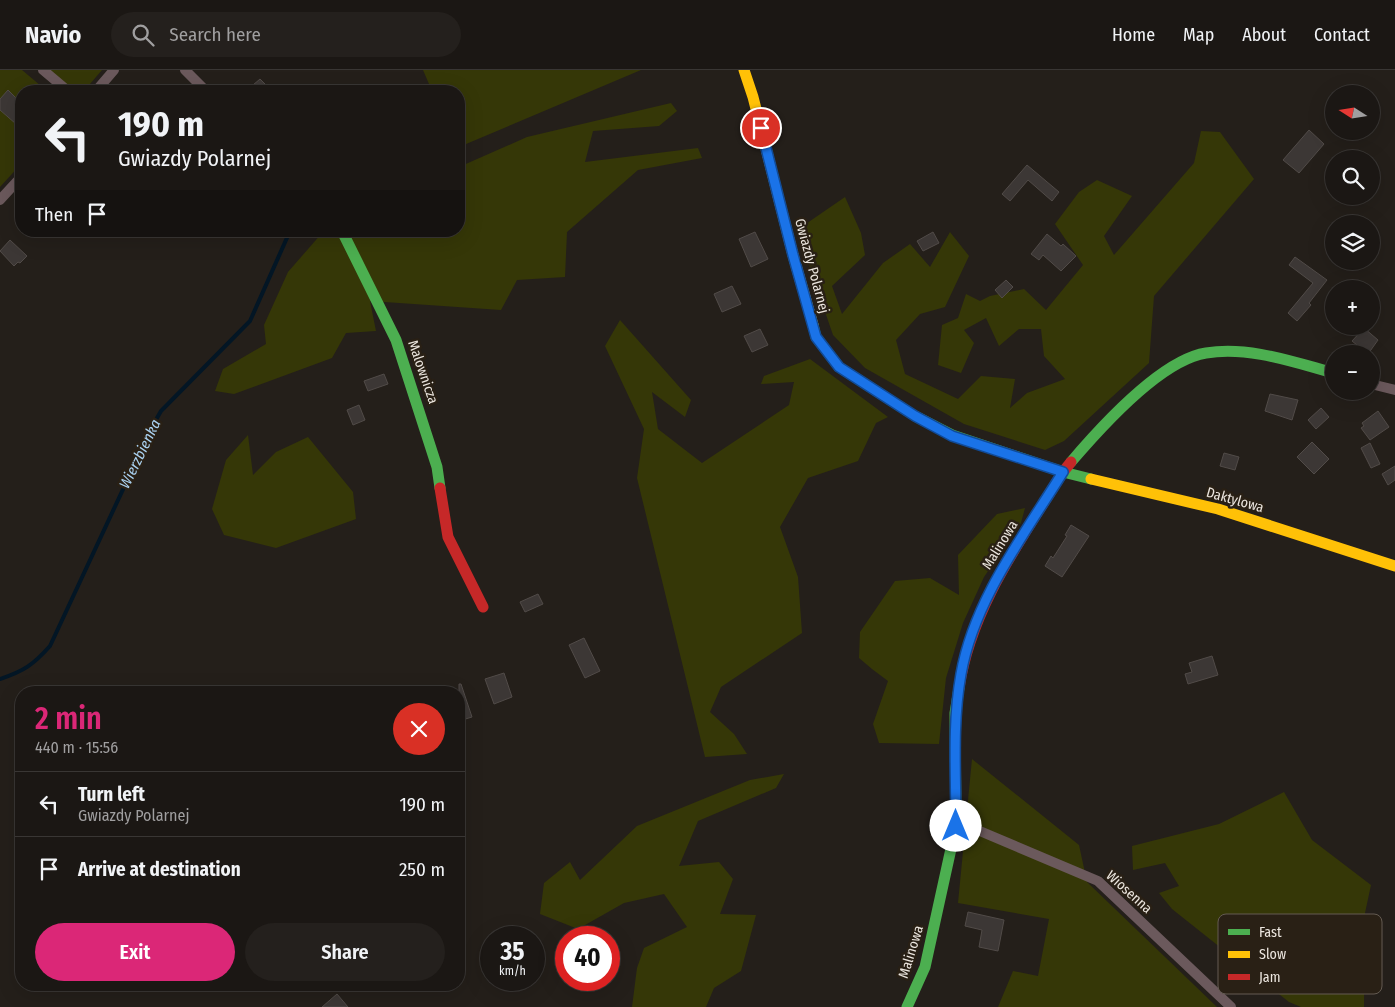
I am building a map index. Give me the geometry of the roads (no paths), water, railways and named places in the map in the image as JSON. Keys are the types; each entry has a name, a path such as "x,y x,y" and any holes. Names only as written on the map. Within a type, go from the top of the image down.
{"street":[{"path":"43,70 61,85"},
{"path":"101,85 114,70"},
{"path":"185,70 200,85"},
{"name":"Gwiazdy Polarnej","path":"744,70 754,97 793,255 816,337 839,367 915,416 952,436 1063,472"},
{"path":"0,200 15,184"},
{"name":"Malownicza","path":"345,237 396,340 437,467 450,542 483,607"},
{"name":"Malinowa","path":"908,1007 925,967 956,826 955,713 961,673 968,648 977,620 993,585 1063,472 1107,422 1165,370 1194,357 1206,353 1230,352 1266,355 1325,371"},
{"path":"1380,386 1395,390"},
{"name":"Daktylowa","path":"1063,472 1218,509 1395,566"},
{"name":"Wiosenna","path":"956,826 975,829 1098,881 1231,1007"}],"waterway":[{"name":"Wierzbienka","path":"0,679 28,667 50,646 161,411 250,321 287,237"}]}
